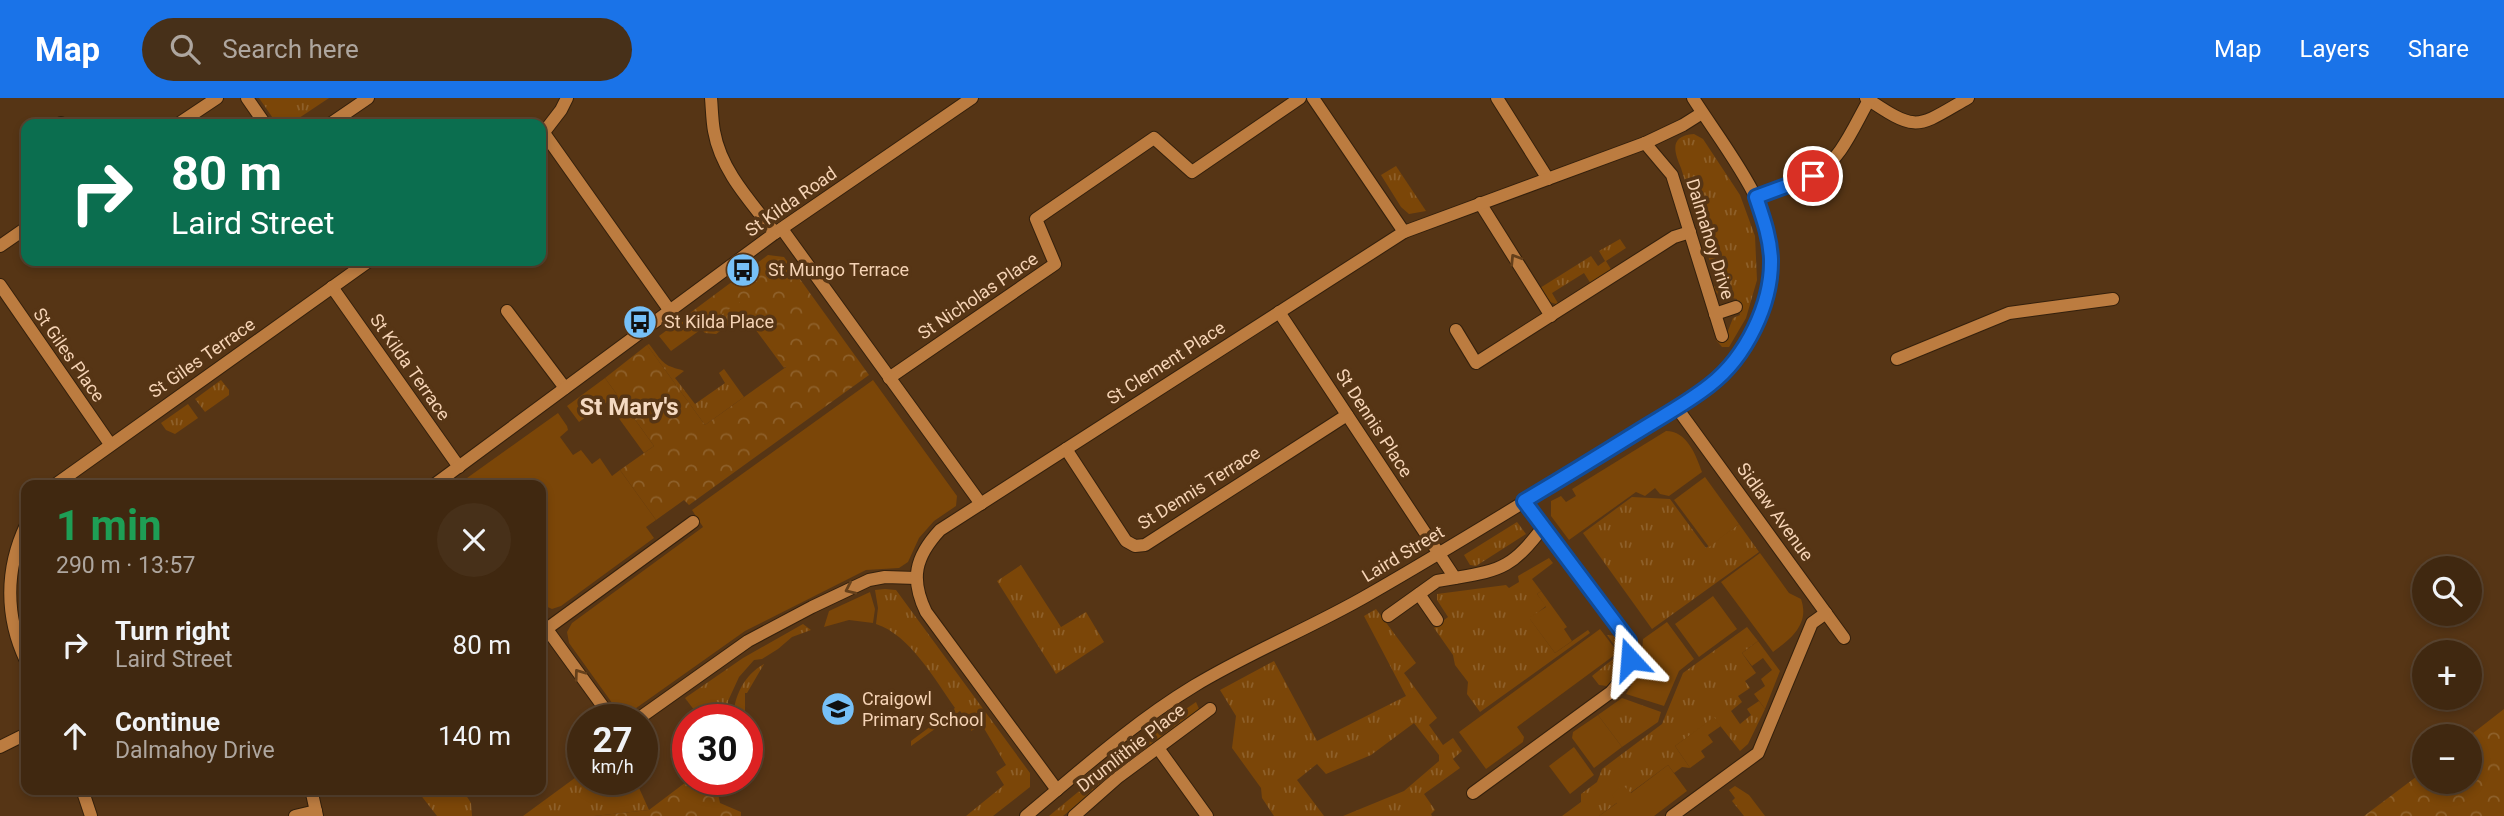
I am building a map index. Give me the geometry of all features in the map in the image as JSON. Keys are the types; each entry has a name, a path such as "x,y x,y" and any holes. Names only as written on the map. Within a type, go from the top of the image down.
{"street":[{"path":"186,119 217,98"},
{"path":"247,98 262,119"},
{"path":"337,119 368,98"},
{"path":"546,129 568,98"},
{"path":"711,98 714,132 725,164 741,191 778,231 981,504"},
{"name":"St Kilda Road","path":"443,480 778,231 972,98"},
{"name":"St Nicholas Place","path":"889,378 1055,264 1036,219 1154,138 1192,172 1300,98"},
{"path":"1313,98 1404,232"},
{"path":"1693,98 1756,197 1813,176 1828,166 1840,151 1868,99 1893,116 1915,124 1928,122 1968,98"},
{"path":"1504,102 1548,179"},
{"name":"St Clement Place","path":"916,578 919,560 928,543 940,530 1404,232 1645,142 1702,113"},
{"path":"546,140 670,311"},
{"name":"Dalmahoy Drive","path":"1645,142 1672,175 1722,335"},
{"name":"Laird Street","path":"1026,816 1146,717 1194,686 1255,651 1365,597 1439,554 1677,408 1711,384 1731,365 1752,333 1767,293 1770,250 1767,230 1756,197"},
{"path":"1480,203 1550,316"},
{"path":"0,246 21,231"},
{"path":"1456,330 1476,363 1674,237 1690,232"},
{"name":"St Giles Terrace","path":"62,480 359,266"},
{"name":"St Giles Place","path":"0,285 110,444"},
{"name":"St Kilda Terrace","path":"332,287 459,467"},
{"path":"1897,359 2009,313 2113,299"},
{"name":"Dalmahoy Drive","path":"1715,314 1736,307"},
{"path":"507,311 565,388"},
{"name":"St Dennis Place","path":"1279,312 1455,578"},
{"name":"Sidlaw Avenue","path":"1677,408 1844,638"},
{"name":"St Dennis Terrace","path":"1066,449 1126,541 1135,546 1145,545 1347,415"},
{"path":"1473,793 1611,692 1624,677 1630,659 1629,641 1524,501"},
{"path":"546,625 693,522"},
{"path":"1388,615 1437,581 1492,572 1522,555 1544,526"},
{"path":"21,539 10,584 11,613 21,650"},
{"path":"658,705 748,641 812,607 869,580 916,578 918,596 926,612 1057,790"},
{"path":"1419,594 1437,620"},
{"path":"1672,816 1758,753 1812,623 1826,613"},
{"path":"546,631 601,704"},
{"name":"Drumlithie Place","path":"1074,816 1117,778 1210,709"},
{"path":"0,747 21,736"},
{"path":"1158,748 1207,816"},
{"path":"84,795 91,816"},
{"path":"295,816 316,814 312,795"}],"green space":[{"path":"259,98 329,98 298,119 274,119"},
{"path":"1694,134 1703,139 1740,195 1755,236 1757,280 1746,318 1729,347 1722,347 1716,340 1726,336 1733,318 1740,315 1737,299 1718,295 1713,287 1717,285 1675,150 1680,138"},
{"path":"1396,166 1426,211 1409,214 1401,207 1381,175"},
{"path":"1620,239 1626,248 1606,261 1612,271 1591,284 1584,273 1552,293 1559,305 1550,302 1540,288 1591,256 1598,266 1605,261 1599,251"},
{"path":"768,255 784,257 869,375 689,505 684,500 656,520 620,470 654,446 605,378 647,345 705,425 786,367 739,302 671,351 659,336"},
{"path":"739,301 786,366 784,368 744,314 716,334 705,333 701,329"},
{"path":"649,344 665,364 684,371 675,378 695,404 725,383 719,373 724,369 744,397 705,425 647,345"},
{"path":"605,378 654,446 644,453 607,402 579,422 567,406"},
{"path":"221,380 229,390 229,395 205,412 195,399"},
{"path":"873,380 957,496 956,506 934,521 919,538 908,562 899,568 866,570 745,631 642,704 613,704 569,643 567,632 572,623 703,527 692,510"},
{"path":"188,404 198,418 175,434 166,430 161,423"},
{"path":"558,413 568,430 560,437 573,455 581,450 592,464 600,458 612,476 620,470 656,520 646,527 654,538 561,606 552,609 546,606 546,480 466,480"},
{"path":"1666,431 1685,439 1702,472 1669,496 1660,494 1655,488 1645,496 1636,492 1569,540 1551,516 1551,501 1561,496 1566,502 1576,496 1572,489"},
{"path":"1705,477 1739,524 1709,547 1674,500"},
{"path":"1632,497 1670,499 1706,548 1739,524 1759,552 1652,629 1583,533"},
{"path":"1517,522 1526,534 1476,566 1470,565 1464,555"},
{"path":"1760,553 1789,593 1801,599 1803,608 1803,616 1797,630 1773,652 1721,582"},
{"path":"1549,558 1553,563 1532,579 1541,591 1537,594 1546,606 1530,619 1555,653 1588,630 1590,633 1480,712 1467,694 1468,682 1434,628 1448,617 1437,600 1437,594 1506,585 1509,588 1519,582 1518,576"},
{"path":"1021,565 1061,627 1086,612 1104,642 1056,674 997,581"},
{"path":"875,590 896,590 1030,773 1030,787 993,816 966,816 1004,785 996,772 1006,765 982,725 971,731 973,719 965,717 960,711 911,746 911,741 955,708 911,648 876,624 878,608"},
{"path":"1541,591 1567,627 1564,629 1572,641 1555,653 1529,618 1546,607 1537,594"},
{"path":"870,592 875,609 873,623 849,620 824,627 829,611"},
{"path":"1713,596 1737,629 1699,657 1675,624"},
{"path":"1376,609 1416,663 1404,673 1437,718 1429,725 1443,745 1453,738 1462,751 1453,759 1460,768 1424,794 1435,810 1432,816 1343,816 1404,791 1439,761 1439,755 1414,723 1371,755 1326,774 1317,764 1297,780 1324,816 1274,816 1262,798 1261,788 1232,748 1236,716 1220,690 1274,661 1317,741 1406,696 1364,616"},
{"path":"1667,622 1694,659 1679,671 1664,706 1626,694 1639,668 1643,639"},
{"path":"803,624 811,630 792,637 762,659 754,660 739,677 728,704 690,704 685,698 743,658"},
{"path":"1747,627 1758,641 1742,653 1756,673 1745,681 1750,688 1738,696 1742,702 1731,711 1740,724 1751,715 1747,709 1759,701 1765,709 1748,744 1740,751 1714,718 1675,746 1690,768 1682,767 1674,773 1668,765 1599,816 1562,816 1581,802 1581,794 1597,782 1602,769 1662,724 1683,673"},
{"path":"1600,629 1616,650 1616,654 1517,727 1524,737 1523,742 1486,769 1459,732"},
{"path":"1607,635 1617,636 1622,650 1622,663 1617,675 1607,686 1599,685 1592,676 1618,655 1618,650"},
{"path":"1758,641 1780,671 1765,709 1754,694 1765,686 1761,679 1772,670 1763,658 1752,666 1742,653"},
{"path":"764,664 745,693 745,704 735,704 741,687"},
{"path":"1622,698 1661,712 1658,722 1622,747 1598,715"},
{"path":"1196,702 1199,709 1063,816 1049,816 1141,740"},
{"path":"2504,709 2504,816 2364,816 2412,780 2412,794 2482,794 2482,726"},
{"path":"1598,715 1622,747 1594,768 1572,738 1573,732"},
{"path":"1714,717 1721,726 1708,735 1713,742 1701,751 1705,757 1690,768 1675,746"},
{"path":"1574,747 1594,775 1570,794 1549,766"},
{"path":"1668,765 1687,791 1654,816 1599,816 1617,803 1612,795 1620,787 1625,787 1631,793"},
{"path":"567,784 567,795 642,795 649,810 594,816 523,816"},
{"path":"1735,786 1749,795 1765,816 1744,816 1732,801 1735,798 1729,790"},
{"path":"672,793 672,795 718,795 720,803 741,812 741,816 594,816 649,810"},
{"path":"421,795 466,795 471,803 472,816 437,816"}],"place":[{"name":"St Mungo Terrace","path":"743,270"},
{"name":"St Kilda Place","path":"640,322"},
{"name":"Craigowl Primary School","path":"838,709"}],"district":[{"name":"St Mary's","path":"629,407"}],"route":[{"path":"1630,659 1629,641 1524,501 1677,408 1711,384 1731,365 1752,333 1767,293 1771,260 1767,230 1756,197 1813,176"}]}
